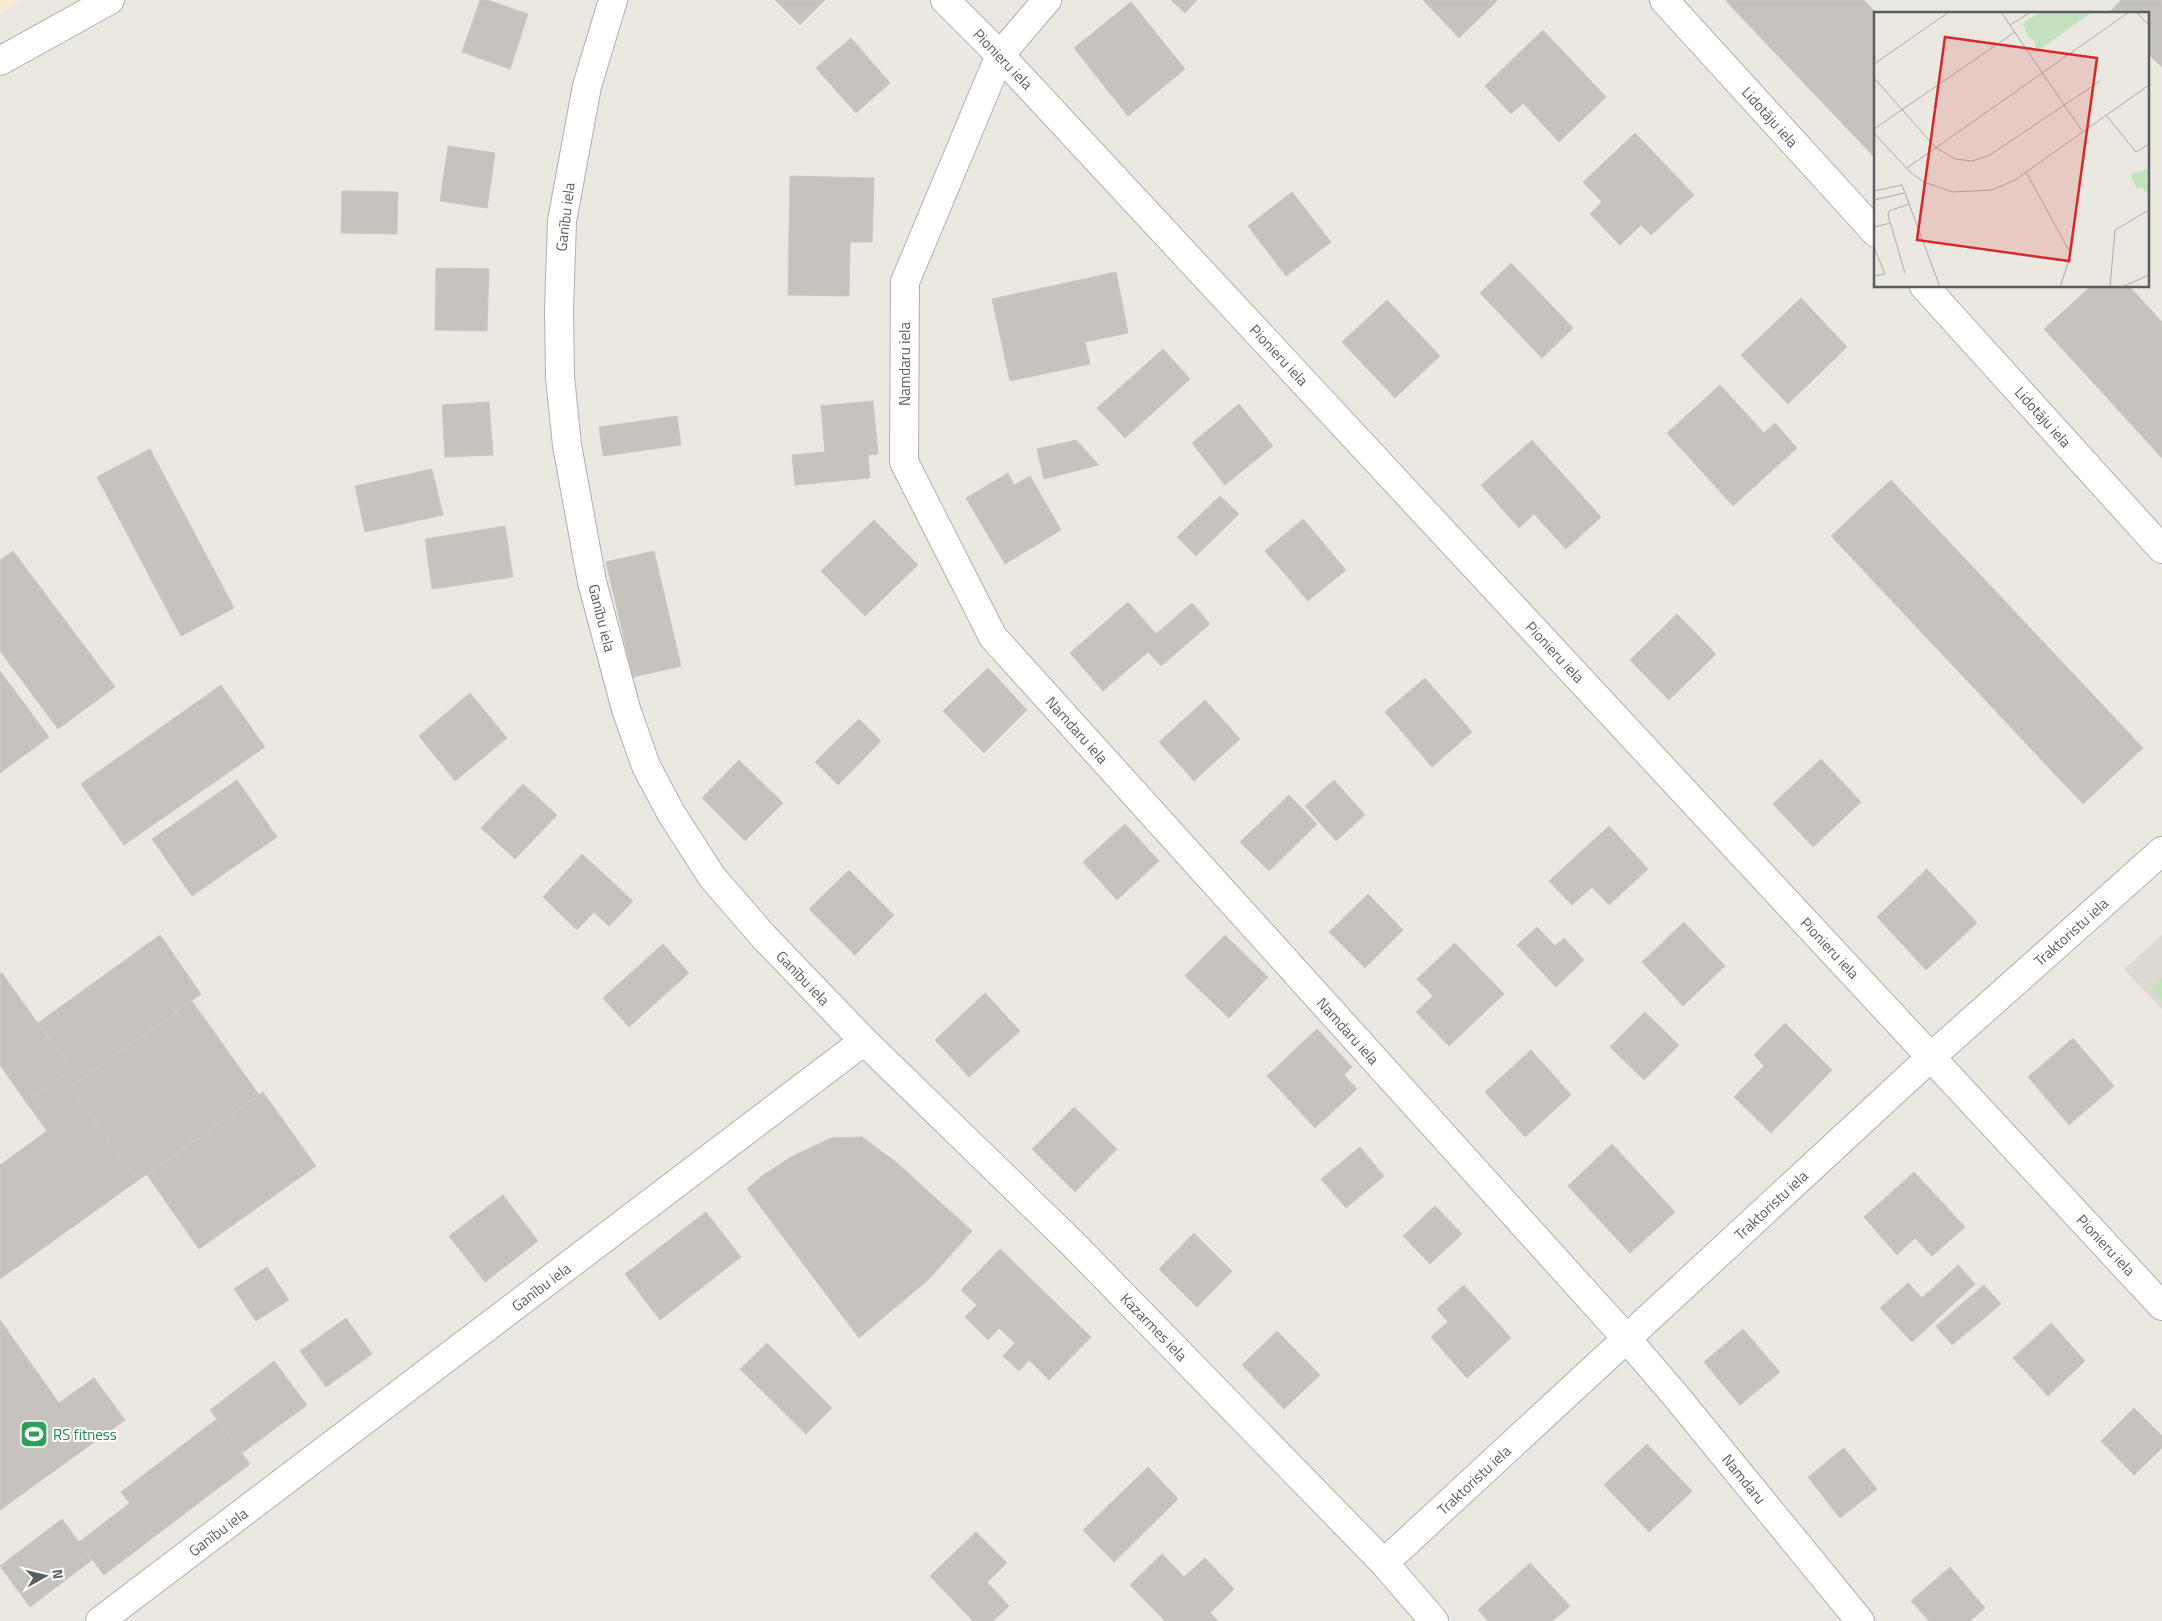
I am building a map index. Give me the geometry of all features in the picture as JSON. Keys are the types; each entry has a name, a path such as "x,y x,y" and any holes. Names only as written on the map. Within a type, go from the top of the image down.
{"street":[{"path":"0,61 110,0"},
{"name":"Ganību iela","path":"100,1621 864,1042 764,937 712,877 671,813 646,766 626,709 592,582 567,445 560,377 559,309 562,221 587,86 612,0"},
{"name":"Pionieru iela","path":"945,0 1000,55 2162,1306"},
{"name":"Namdaru iela","path":"1047,0 1000,55 904,282 904,462 993,637 1627,1339"},
{"name":"Lidotāju iela","path":"1664,0 1874,231"},
{"name":"Lidotāju iela","path":"1926,288 2162,548"},
{"name":"Traktoristu iela","path":"1384,1563 1931,1057 2162,851"},
{"name":"Kazarmes iela","path":"864,1042 1072,1243 1384,1563 1434,1621"},
{"name":"Namdaru","path":"1627,1339 1860,1621"}],"shaded area":[{"path":"0,0 24,0 0,13"},
{"path":"2162,935 2162,1009 2124,969"}],"green space":[{"path":"2162,978 2162,1000 2151,989"}],"building":[{"path":"480,0 487,0 528,14 510,69 462,52"},
{"path":"775,0 825,0 800,25"},
{"path":"1171,0 1197,0 1185,13"},
{"path":"1423,0 1498,0 1459,38"},
{"path":"1725,0 1864,0 1875,12 1874,157"},
{"path":"2121,0 2162,0 2162,67 2150,56 2150,12 2110,12"},
{"path":"1131,2 1185,69 1128,116 1074,48"},
{"path":"1543,30 1606,97 1559,142 1523,103 1511,114 1485,86"},
{"path":"851,38 890,83 856,113 816,68"},
{"path":"1635,133 1694,195 1651,235 1641,225 1620,245 1590,214 1602,202 1583,182"},
{"path":"448,146 495,153 487,208 440,201"},
{"path":"790,176 874,178 872,242 850,242 849,296 788,295"},
{"path":"342,191 398,192 397,234 341,233"},
{"path":"1292,192 1331,242 1286,276 1248,226"},
{"path":"1511,263 1573,328 1542,358 1480,293"},
{"path":"436,268 489,269 487,331 435,330"},
{"path":"1116,272 1128,333 1085,342 1090,364 1010,381 992,299"},
{"path":"2089,288 2131,288 2162,322 2162,458 2044,329"},
{"path":"1801,298 1847,347 1788,404 1741,355"},
{"path":"1387,300 1440,356 1395,398 1342,342"},
{"path":"1163,349 1190,379 1125,438 1097,408"},
{"path":"1720,385 1764,433 1775,423 1797,448 1733,506 1667,433"},
{"path":"873,401 878,454 868,455 870,478 795,485 792,455 825,452 821,406"},
{"path":"489,402 493,455 445,457 442,405"},
{"path":"1239,404 1273,446 1225,485 1192,443"},
{"path":"677,416 681,445 603,456 599,427"},
{"path":"1076,440 1099,465 1044,479 1037,449"},
{"path":"1532,440 1601,517 1566,549 1534,514 1519,528 1481,485"},
{"path":"150,449 234,608 181,636 97,477"},
{"path":"432,469 443,515 365,532 355,486"},
{"path":"1008,473 1014,485 1030,476 1061,530 1005,564 966,498"},
{"path":"1891,480 2143,748 2083,804 1831,536"},
{"path":"1220,496 1239,514 1196,556 1177,537"},
{"path":"1303,519 1346,570 1308,601 1265,551"},
{"path":"874,520 918,565 865,616 821,571"},
{"path":"505,526 513,577 432,589 425,539"},
{"path":"13,551 115,687 58,729 0,651 0,560"},
{"path":"654,551 681,666 633,677 606,562"},
{"path":"1128,602 1156,634 1192,603 1210,624 1161,666 1148,652 1103,691 1070,653"},
{"path":"1677,614 1716,654 1669,700 1630,660"},
{"path":"988,668 1027,710 984,753 943,711"},
{"path":"0,671 49,737 0,773"},
{"path":"1425,678 1472,732 1432,767 1385,712"},
{"path":"221,685 265,747 124,845 81,784"},
{"path":"470,693 507,738 455,781 419,736"},
{"path":"1205,700 1240,739 1194,781 1159,742"},
{"path":"859,719 881,741 838,785 815,762"},
{"path":"1821,759 1861,802 1813,847 1773,804"},
{"path":"739,760 783,803 745,841 702,798"},
{"path":"237,780 277,837 192,896 152,839"},
{"path":"1334,780 1365,815 1336,841 1305,806"},
{"path":"523,784 557,815 515,859 481,828"},
{"path":"1289,795 1317,824 1269,871 1240,842"},
{"path":"1125,824 1159,861 1117,900 1083,862"},
{"path":"1609,826 1648,869 1609,905 1592,887 1572,905 1549,881"},
{"path":"582,854 633,901 609,926 594,912 577,930 543,897"},
{"path":"1927,869 1977,923 1926,970 1877,917"},
{"path":"849,870 894,915 855,955 809,909"},
{"path":"1368,894 1403,930 1365,968 1329,932"},
{"path":"1684,922 1725,966 1683,1006 1642,962"},
{"path":"1537,927 1555,946 1564,938 1584,960 1556,987 1517,945"},
{"path":"160,935 201,994 79,1081 38,1023"},
{"path":"1225,935 1268,977 1229,1018 1185,976"},
{"path":"1455,943 1504,994 1449,1046 1416,1012 1433,996 1417,979"},
{"path":"663,944 689,973 629,1027 603,998"},
{"path":"2,973 79,1081 70,1087 62,1076 26,1102 0,1065 0,974"},
{"path":"985,993 1020,1031 969,1077 935,1040"},
{"path":"192,1001 259,1095 137,1181 70,1087"},
{"path":"1645,1012 1679,1045 1644,1080 1610,1047"},
{"path":"1785,1023 1832,1070 1771,1133 1734,1097 1764,1066 1754,1055"},
{"path":"1317,1029 1352,1067 1344,1075 1357,1089 1315,1128 1267,1076"},
{"path":"2073,1038 2114,1086 2069,1125 2028,1077"},
{"path":"1531,1050 1571,1095 1525,1137 1485,1092"},
{"path":"62,1076 137,1181 0,1279 0,1165 47,1131 26,1102"},
{"path":"263,1092 316,1166 199,1249 147,1175"},
{"path":"1074,1107 1117,1149 1075,1192 1032,1149"},
{"path":"862,1137 897,1163 972,1231 929,1279 859,1338 747,1189 763,1175 791,1157 831,1138"},
{"path":"1612,1144 1675,1212 1630,1253 1568,1186"},
{"path":"1360,1147 1384,1176 1346,1208 1321,1179"},
{"path":"1914,1172 1965,1227 1932,1256 1915,1238 1897,1255 1864,1217"},
{"path":"503,1195 538,1241 485,1282 449,1236"},
{"path":"1435,1206 1462,1234 1430,1264 1403,1236"},
{"path":"706,1212 741,1257 660,1320 625,1274"},
{"path":"1194,1233 1232,1271 1197,1307 1159,1269"},
{"path":"1000,1249 1091,1337 1049,1380 1029,1360 1019,1371 1003,1356 1015,1343 999,1328 988,1340 965,1317 977,1305 961,1290"},
{"path":"1958,1265 1975,1284 1912,1342 1880,1308 1908,1283 1922,1298"},
{"path":"267,1267 289,1300 256,1321 234,1289"},
{"path":"1464,1285 1511,1338 1467,1378 1431,1337 1448,1322 1437,1309"},
{"path":"1984,1285 2001,1304 1952,1345 1936,1326"},
{"path":"346,1318 372,1354 326,1387 300,1351"},
{"path":"0,1320 59,1403 94,1378 125,1420 0,1510"},
{"path":"2051,1323 2085,1361 2048,1396 2013,1358"},
{"path":"1743,1329 1780,1372 1740,1405 1704,1362"},
{"path":"1277,1331 1320,1375 1284,1409 1242,1365"},
{"path":"767,1343 832,1408 806,1434 740,1369"},
{"path":"274,1361 307,1405 242,1453 210,1410"},
{"path":"2134,1408 2162,1436 2162,1448 2134,1475 2101,1441"},
{"path":"217,1419 250,1464 155,1536 121,1492"},
{"path":"1647,1444 1692,1491 1649,1532 1604,1485"},
{"path":"1844,1448 1877,1489 1840,1518 1808,1477"},
{"path":"1148,1467 1178,1499 1114,1562 1083,1530"},
{"path":"130,1503 155,1536 104,1575 79,1542"},
{"path":"62,1519 92,1560 30,1607 0,1566"},
{"path":"976,1532 1007,1563 987,1582 1009,1606 993,1621 973,1621 930,1576"},
{"path":"1162,1554 1184,1577 1205,1558 1234,1589 1210,1613 1218,1621 1165,1621 1130,1585"},
{"path":"1530,1563 1570,1606 1552,1621 1488,1621 1478,1610"},
{"path":"1950,1567 1985,1608 1970,1621 1929,1621 1911,1601"}],"place":[{"name":"RS fitness","path":"34,1434"}]}
